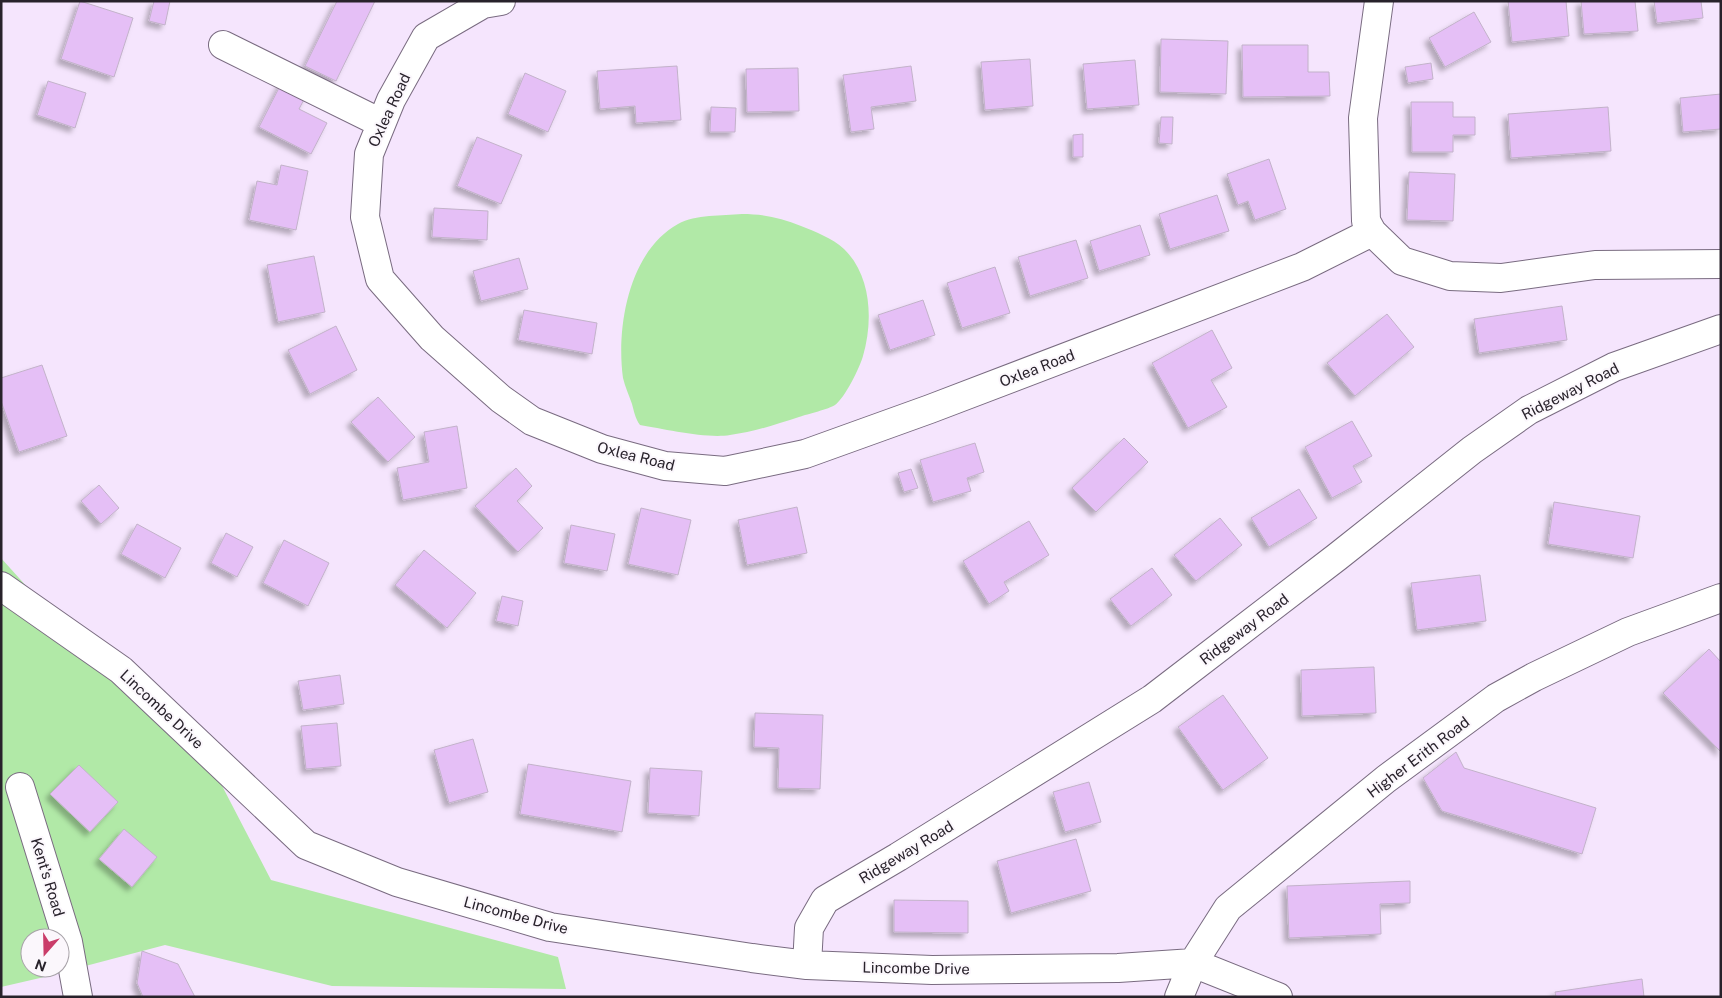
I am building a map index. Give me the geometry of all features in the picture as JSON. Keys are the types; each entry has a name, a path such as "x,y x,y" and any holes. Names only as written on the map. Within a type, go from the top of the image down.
{"street":[{"name":"Oxlea Road","path":"501,1 483,4 426,37 390,100 369,154 365,217 380,279 432,338 501,399 532,421 602,449 665,466 725,471 804,454 930,409 1302,267 1372,232"},
{"path":"1379,1 1363,118 1366,221 1372,232 1402,261 1450,276 1501,278 1595,264 1721,264"},
{"path":"223,45 382,123"},
{"name":"Ridgeway Road","path":"807,965 809,928 825,900 898,857 1152,699 1337,558 1472,450 1529,410 1614,367 1721,329"},
{"name":"Lincombe Drive","path":"1,586 121,670 306,844 397,882 550,927 807,965 932,970 1118,968 1193,963"},
{"name":"Higher Erith Road","path":"1179,997 1193,963 1228,908 1386,779 1496,698 1534,677 1628,632 1721,598"},
{"name":"Kent's Road","path":"20,788 68,942 78,997"},
{"path":"1193,963 1278,997"}],"green space":[{"path":"742,214 772,217 829,238 844,249 853,260 865,286 869,314 866,343 855,374 843,396 835,405 765,428 730,435 710,436 640,425 623,378 621,358 624,314 637,271 648,252 661,236 678,224 693,218"},
{"path":"1,558 28,588 191,726 271,880 558,957 566,989 332,986 165,945 70,970 70,928 20,928 20,978 40,978 1,987"}],"building":[{"path":"80,1 133,18 114,77 61,59"},
{"path":"154,1 170,1 165,25 149,21"},
{"path":"337,1 375,1 336,81 305,66"},
{"path":"1508,1 1566,1 1569,36 1512,42"},
{"path":"1581,1 1635,1 1638,31 1584,34"},
{"path":"1654,1 1701,1 1703,18 1657,23"},
{"path":"1474,12 1491,42 1445,67 1429,38"},
{"path":"1161,39 1228,41 1226,94 1160,92"},
{"path":"1242,45 1308,45 1308,72 1329,72 1330,96 1243,97"},
{"path":"1030,59 1033,106 985,110 981,62"},
{"path":"1135,60 1139,105 1087,109 1083,64"},
{"path":"1431,63 1433,79 1408,83 1405,67"},
{"path":"677,66 681,120 636,123 635,106 600,109 597,71"},
{"path":"911,66 916,101 871,107 874,129 851,132 843,75"},
{"path":"798,68 799,111 747,112 746,69"},
{"path":"525,73 566,91 548,132 508,114"},
{"path":"283,80 308,92 299,109 327,123 311,154 259,127"},
{"path":"48,81 86,93 75,128 37,115"},
{"path":"1721,94 1721,129 1683,132 1680,98"},
{"path":"1411,102 1453,102 1453,117 1475,117 1475,135 1453,135 1453,152 1412,152"},
{"path":"711,107 736,108 735,132 710,132"},
{"path":"1608,107 1611,151 1511,158 1508,114"},
{"path":"1161,117 1173,117 1172,144 1159,143"},
{"path":"1083,134 1083,157 1073,157 1073,135"},
{"path":"477,137 522,155 501,204 457,186"},
{"path":"1269,159 1286,209 1255,220 1248,201 1238,205 1227,174"},
{"path":"281,165 308,171 296,230 249,220 257,181 277,185"},
{"path":"1409,172 1455,174 1453,221 1407,220"},
{"path":"1217,195 1229,231 1170,249 1159,214"},
{"path":"434,208 488,211 487,240 432,237"},
{"path":"1140,225 1150,255 1099,271 1090,241"},
{"path":"1076,240 1088,278 1030,296 1018,257"},
{"path":"314,256 325,312 278,322 267,265"},
{"path":"519,258 528,289 481,301 473,271"},
{"path":"995,267 1010,313 962,328 947,283"},
{"path":"923,300 935,335 890,350 878,315"},
{"path":"1562,306 1567,340 1479,353 1474,319"},
{"path":"524,310 597,323 592,354 518,340"},
{"path":"1387,314 1414,347 1355,396 1327,363"},
{"path":"336,326 357,370 310,394 288,350"},
{"path":"1212,330 1232,368 1211,380 1227,407 1188,428 1152,363"},
{"path":"42,365 67,436 19,452 1,401 1,378"},
{"path":"378,397 415,437 388,462 351,422"},
{"path":"1352,421 1372,456 1353,466 1362,482 1332,498 1305,447"},
{"path":"457,426 467,488 403,500 397,468 429,462 424,432"},
{"path":"1124,438 1148,462 1096,512 1072,488"},
{"path":"975,443 984,472 967,478 971,491 933,502 920,460"},
{"path":"516,468 532,486 517,501 543,528 518,552 475,506"},
{"path":"911,469 918,488 904,492 898,473"},
{"path":"99,485 119,508 101,524 81,501"},
{"path":"1299,489 1317,518 1269,547 1251,518"},
{"path":"1554,502 1640,516 1633,558 1548,544"},
{"path":"797,507 807,553 747,565 738,520"},
{"path":"641,508 691,520 678,575 628,564"},
{"path":"1220,518 1242,545 1196,581 1174,555"},
{"path":"1029,521 1049,555 1004,582 1009,591 989,604 963,561"},
{"path":"137,524 181,548 165,578 121,554"},
{"path":"571,525 615,534 607,571 564,563"},
{"path":"226,533 253,547 237,577 211,563"},
{"path":"284,540 329,563 308,606 263,583"},
{"path":"424,550 476,593 447,628 395,585"},
{"path":"1152,568 1172,595 1131,626 1110,599"},
{"path":"1480,575 1486,621 1417,630 1411,583"},
{"path":"502,596 523,601 518,626 496,621"},
{"path":"1709,649 1721,662 1721,752 1663,693"},
{"path":"1374,667 1376,713 1302,716 1301,670"},
{"path":"340,675 344,704 303,710 298,681"},
{"path":"1223,695 1268,758 1223,790 1178,727"},
{"path":"755,713 823,715 820,789 778,788 779,748 754,747"},
{"path":"337,723 341,766 306,769 301,726"},
{"path":"473,739 488,792 449,803 434,750"},
{"path":"1456,752 1464,768 1596,808 1582,854 1442,811 1423,778"},
{"path":"528,764 631,781 622,832 520,814"},
{"path":"79,765 118,802 90,832 50,794"},
{"path":"650,768 702,771 699,816 648,813"},
{"path":"1089,782 1101,822 1065,832 1053,792"},
{"path":"124,829 157,857 132,887 99,859"},
{"path":"1076,839 1091,891 1011,913 997,861"},
{"path":"1410,881 1410,903 1380,904 1381,934 1289,938 1287,886"},
{"path":"894,900 968,901 968,933 894,932"},
{"path":"142,951 178,964 195,997 143,997 137,983"},
{"path":"1642,979 1644,997 1556,997 1555,992"}]}
